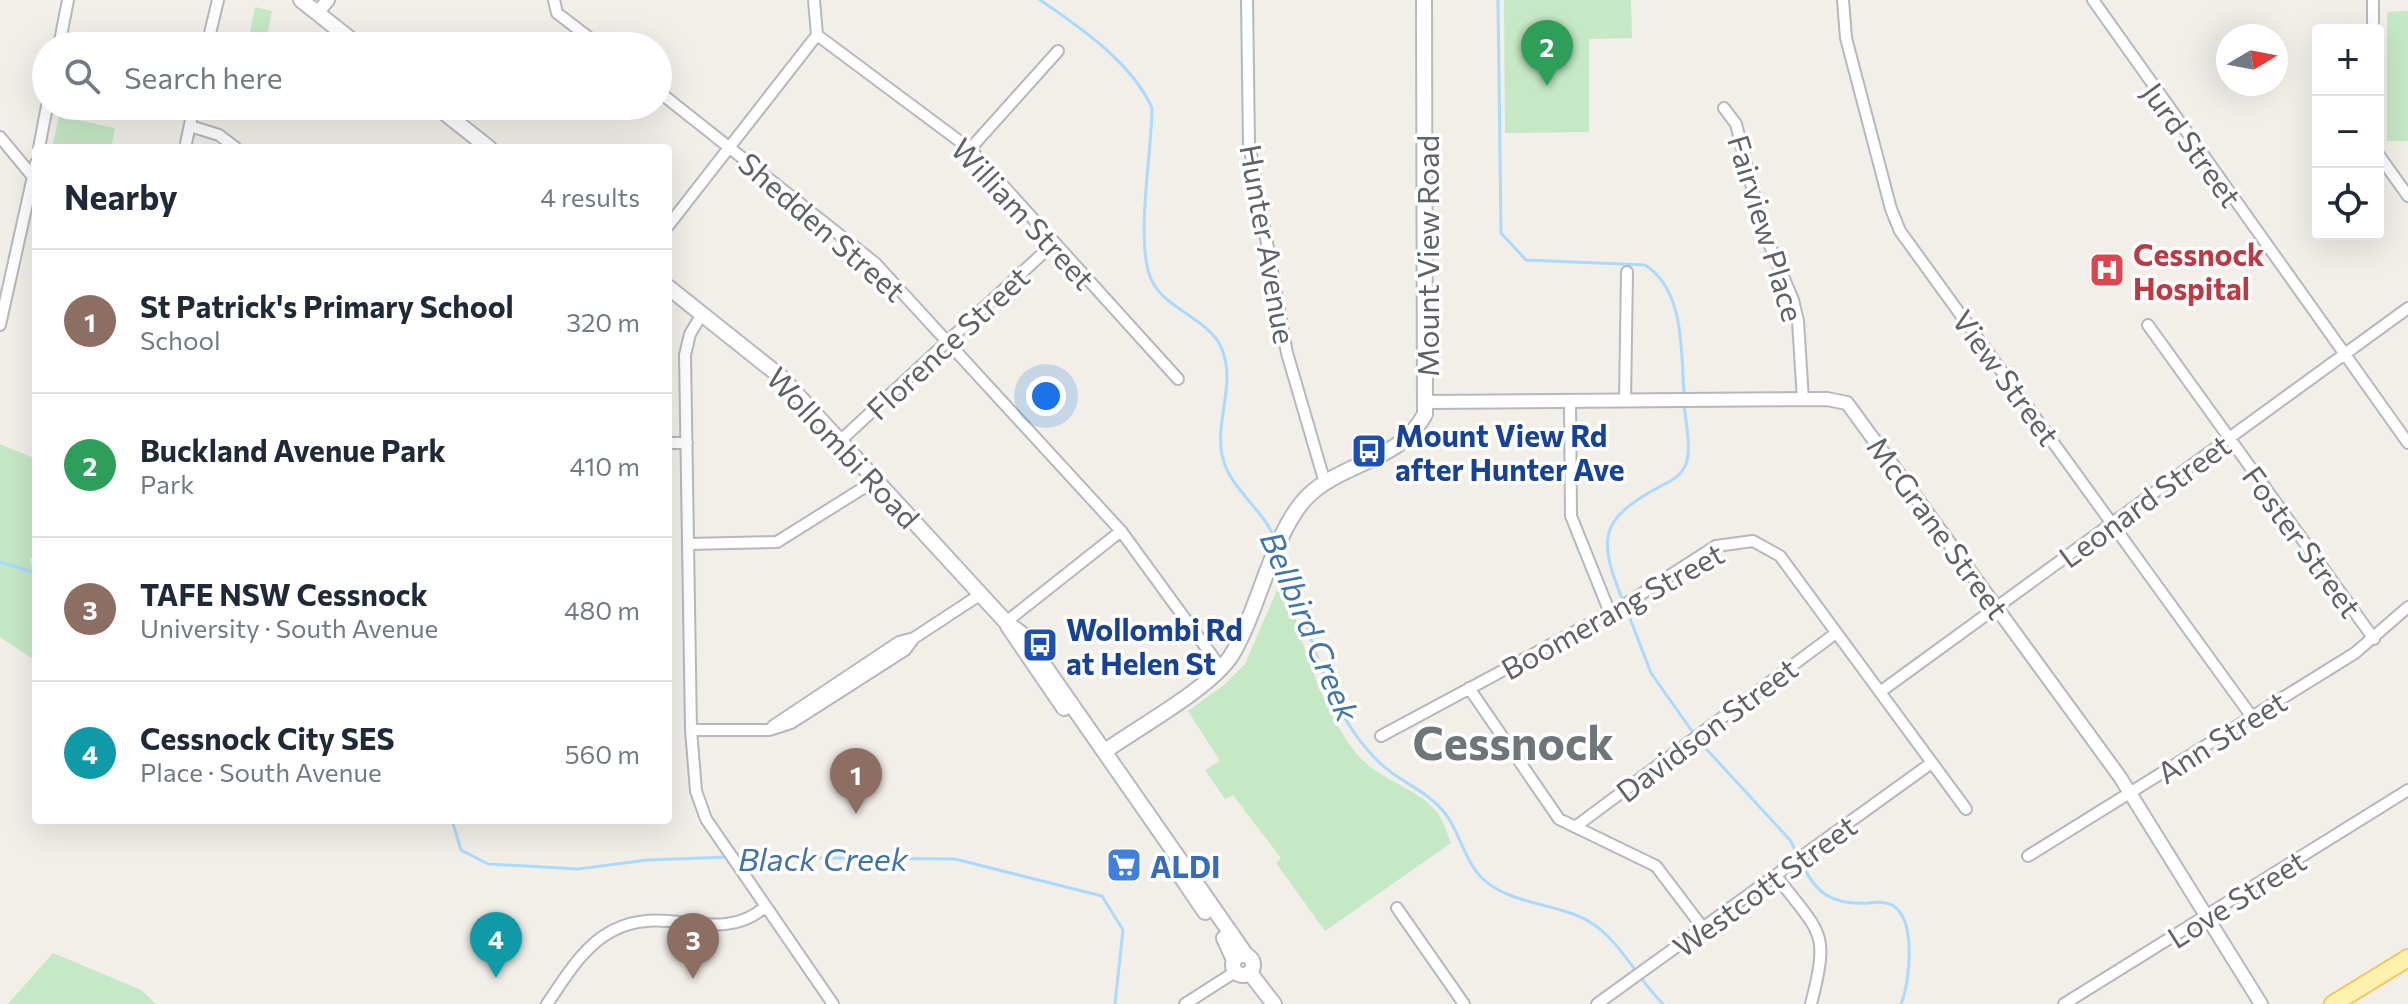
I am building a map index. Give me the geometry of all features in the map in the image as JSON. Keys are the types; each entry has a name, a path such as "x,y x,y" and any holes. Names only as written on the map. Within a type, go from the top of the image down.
{"main road":[{"path":"301,0 341,32"},
{"name":"Mount View Road","path":"1105,751 1221,668 1243,632 1302,502 1325,483 1404,440 1421,421 1427,402 1424,0"},
{"path":"454,120 484,144"},
{"name":"Wollombi Road","path":"672,290 781,377 1006,622 1023,635 1105,751 1241,965"},
{"name":"Wollombi Road","path":"1006,622 1015,641 1241,965 1274,1004"},
{"path":"1074,723 1096,747 1105,751 1107,763 1123,792"},
{"path":"2333,1004 2408,958"}],"street":[{"path":"62,32 68,0"},
{"path":"210,32 218,0"},
{"path":"317,13 328,0"},
{"path":"554,0 557,13 582,32"},
{"path":"672,221 817,35 814,0"},
{"name":"Hunter Avenue","path":"1247,0 1249,144 1287,353 1325,483"},
{"name":"View Street","path":"1843,0 1850,53 1891,209 1900,231 2252,717"},
{"name":"Jurd Street","path":"2093,0 2408,443"},
{"path":"2373,0 2373,22"},
{"name":"William Street","path":"817,35 970,149 1178,379"},
{"path":"970,149 1058,51"},
{"name":"Shedden Street","path":"672,102 875,263 1121,531 1221,668"},
{"name":"Fairview Place","path":"1724,108 1736,124 1762,227 1793,300 1798,321 1803,400"},
{"path":"40,144 44,120"},
{"path":"186,144 191,120"},
{"path":"190,126 219,135 231,144"},
{"path":"0,137 32,174"},
{"path":"2384,162 2408,196"},
{"path":"0,325 32,191"},
{"name":"Florence Street","path":"841,440 1054,243"},
{"path":"1625,401 1627,272"},
{"name":"Leonard Street","path":"1880,692 2408,308"},
{"path":"702,314 686,347 691,730 700,805 723,848 833,1004"},
{"name":"Foster Street","path":"2148,325 2374,639"},
{"name":"McGrane Street","path":"1427,402 1839,400 1851,406 2130,792 2261,1004"},
{"path":"1570,402 1571,516 1620,607"},
{"path":"672,443 687,443"},
{"path":"688,544 777,542 876,480"},
{"path":"1006,622 1121,531"},
{"name":"Boomerang Street","path":"1381,736 1620,607 1716,546 1753,541 1780,556 1966,809"},
{"path":"691,730 769,730 803,716 905,650 914,638 981,594"},
{"name":"Ann Street","path":"2028,856 2374,639 2408,607"},
{"name":"Davidson Street","path":"1575,827 1701,730 1836,633"},
{"path":"1469,688 1559,819 1656,866 1703,928"},
{"name":"Westcott Street","path":"1597,1004 1930,764"},
{"name":"Love Street","path":"2064,1004 2408,790"},
{"path":"1777,877 1822,943 1823,957 1811,1004"},
{"path":"547,1004 581,956 612,931 648,920 740,924 765,907"},
{"path":"1397,908 1464,1004"},
{"path":"1185,1004 1241,965"}],"green space":[{"path":"1504,0 1631,0 1632,38 1589,39 1589,132 1505,133"},
{"path":"255,7 272,11 268,32 250,32"},
{"path":"2408,11 2408,141 2387,141 2387,12"},
{"path":"58,120 78,120 115,128 112,144 53,144"},
{"path":"0,444 32,457 32,658 0,637"},
{"path":"1284,574 1315,676 1339,728 1368,765 1432,807 1441,818 1451,843 1325,931 1276,863 1281,858 1233,795 1225,799 1205,770 1220,761 1188,711 1224,685 1245,664"},
{"path":"53,953 141,990 156,1004 8,1004"}],"waterway":[{"name":"Bellbird Creek","path":"1040,0 1104,47 1132,76 1152,108 1144,220 1146,263 1157,289 1206,328 1221,347 1227,374 1221,428 1225,467 1274,537"},
{"path":"1498,0 1501,233 1526,260 1645,265 1658,276 1668,290 1678,323 1684,395"},
{"path":"1623,601 1610,562 1607,546 1609,533 1624,510 1675,478 1684,468 1688,457 1684,403"},
{"name":"Bellbird Creek","path":"1280,552 1331,691 1361,742 1388,770 1444,812 1477,873 1484,880 1508,894 1590,922 1611,939 1663,1004"},
{"name":"Black Creek","path":"0,562 32,572"},
{"path":"1626,608 1651,673 1694,734"},
{"path":"1698,740 1790,840 1798,855"},
{"name":"Black Creek","path":"453,824 461,850 488,864 578,869 647,860 729,857"},
{"name":"Black Creek","path":"737,857 955,859 1102,896 1123,930 1115,1004"},
{"path":"1801,862 1819,890 1827,895 1844,902 1887,903 1900,912 1905,923 1909,952 1907,981 1901,1004"}],"place":[{"name":"Buckland Avenue Park","path":"1547,86"},
{"name":"Cessnock Hospital","path":"2107,270"},
{"name":"Mount View Rd after Hunter Ave","path":"1369,451"},
{"name":"Wollombi Rd at Helen St","path":"1040,645"},
{"name":"St Patrick's Primary School","path":"856,814"},
{"name":"ALDI","path":"1124,865"},
{"name":"Cessnock City SES","path":"496,978"},
{"name":"TAFE NSW Cessnock","path":"693,979"}],"district":[{"name":"Cessnock","path":"1513,741"}]}
